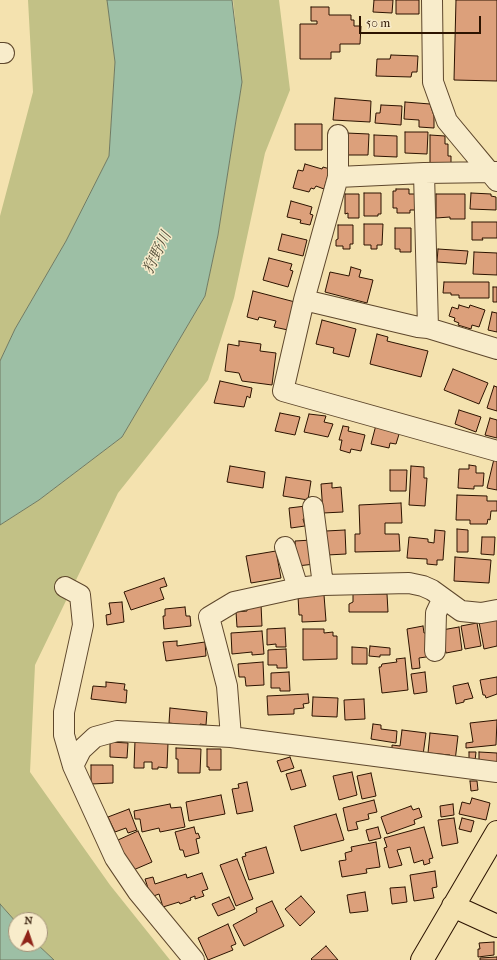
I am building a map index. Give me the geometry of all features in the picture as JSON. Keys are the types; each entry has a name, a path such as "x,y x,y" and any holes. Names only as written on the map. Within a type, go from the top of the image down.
{"main road":[{"path":"422,960 497,832"},
{"path":"453,906 497,926"}],"street":[{"path":"432,0 433,82 447,121 494,175"},
{"path":"338,135 338,177 304,300 283,391 497,451"},
{"path":"338,177 424,173 494,175"},
{"path":"424,173 428,328"},
{"path":"304,300 418,327 428,328 497,349"},
{"path":"313,507 322,585"},
{"path":"284,546 298,588"},
{"path":"231,737 227,686 209,617 234,602 298,588 322,585 409,584 423,586 432,590 461,612 481,613 497,610"},
{"path":"65,587 80,595 84,625 64,712 64,735 73,766 115,858 138,892 194,960"},
{"path":"435,651 436,613 443,598"},
{"path":"73,766 81,750 95,737 117,732 231,737 497,772"}],"shaded area":[{"path":"28,0 107,0 115,62 109,156 66,241 15,329 0,361 0,216 33,92"},
{"path":"233,0 279,0 290,90 265,153 234,298 208,380 118,493 35,665 30,772 110,885 170,960 54,960 46,952 48,952 48,912 8,913 0,904 0,525 39,500 122,437 205,296 218,235 242,82"}],"water":[{"name":"狩野川","path":"107,0 232,0 242,82 218,235 205,296 122,437 39,500 0,525 0,361 15,329 66,241 109,156 115,62"},
{"path":"0,904 8,913 8,952 46,952 54,960 0,960"}],"building":[{"path":"374,0 393,0 392,13 373,12"},
{"path":"396,0 419,0 419,14 396,14"},
{"path":"456,0 497,0 497,81 454,80"},
{"path":"311,7 329,7 329,15 351,15 351,20 354,20 354,26 361,26 360,44 340,44 340,52 331,52 331,59 300,59 300,24 317,24 317,21 311,21"},
{"path":"391,55 418,56 417,72 412,72 411,77 376,76 377,59 390,59"},
{"path":"335,98 371,101 370,122 333,120"},
{"path":"405,102 430,104 434,116 434,128 419,127 419,120 404,119"},
{"path":"381,105 402,106 401,125 375,123 376,113 380,113"},
{"path":"295,124 322,124 322,150 295,150"},
{"path":"405,132 428,132 427,154 405,153"},
{"path":"346,133 369,134 368,155 345,155"},
{"path":"374,135 397,136 397,157 374,156"},
{"path":"430,135 445,136 445,144 448,144 448,156 451,156 451,164 430,163"},
{"path":"305,164 322,169 323,167 330,169 324,189 316,186 314,189 311,188 309,192 293,188 298,170 303,171"},
{"path":"396,189 409,189 409,194 415,194 415,210 410,210 410,213 397,213 397,208 393,208 393,191 396,191"},
{"path":"364,193 381,193 381,214 378,214 378,216 364,216"},
{"path":"471,193 491,194 491,196 496,197 496,210 470,209"},
{"path":"345,194 359,194 359,218 348,218 348,213 345,214"},
{"path":"436,194 465,194 465,219 450,219 450,217 436,218"},
{"path":"291,201 312,207 310,214 313,215 310,225 300,223 301,220 287,217"},
{"path":"472,222 497,222 497,238 472,240"},
{"path":"364,224 383,224 382,245 377,245 377,249 371,249 371,245 364,245"},
{"path":"338,225 353,225 353,244 350,244 350,249 343,249 343,246 336,246 336,240 338,239"},
{"path":"395,228 411,228 411,252 400,252 400,249 395,249"},
{"path":"282,234 307,240 303,256 278,250"},
{"path":"438,249 468,251 466,264 437,262"},
{"path":"474,252 497,253 497,275 473,274"},
{"path":"269,258 292,264 290,270 293,271 288,287 263,280"},
{"path":"351,267 361,270 359,277 373,280 367,303 325,292 330,272 349,276"},
{"path":"444,282 489,282 489,298 459,298 459,295 443,293"},
{"path":"493,287 497,287 497,302 493,302"},
{"path":"253,291 295,302 288,330 274,327 276,321 259,317 258,320 247,317"},
{"path":"459,305 469,308 470,305 485,310 479,327 472,325 471,329 458,325 459,323 454,321 455,318 449,316 452,307 458,309"},
{"path":"492,312 497,313 497,332 488,330"},
{"path":"322,320 356,329 349,357 333,353 334,348 316,344"},
{"path":"377,334 388,337 387,341 428,351 421,377 370,364"},
{"path":"239,341 261,344 260,351 276,353 272,385 242,381 239,373 225,371 228,344 239,346"},
{"path":"453,369 488,383 479,404 444,390"},
{"path":"220,381 252,388 250,398 247,396 244,407 214,403"},
{"path":"494,386 497,387 497,411 487,408"},
{"path":"459,410 481,417 476,432 455,424"},
{"path":"280,413 300,417 295,435 275,431"},
{"path":"309,414 326,416 324,422 333,424 328,437 304,432"},
{"path":"490,418 497,420 497,438 485,435"},
{"path":"376,425 400,431 396,444 390,443 389,448 371,444"},
{"path":"343,426 349,427 348,431 365,435 361,451 351,449 350,453 340,450 342,440 339,440"},
{"path":"494,459 497,460 497,490 487,488"},
{"path":"469,465 476,466 476,473 484,473 483,486 474,486 474,489 458,488 459,469 469,469"},
{"path":"230,466 265,472 263,488 227,482"},
{"path":"411,466 424,467 424,478 427,478 425,506 409,505"},
{"path":"390,470 407,470 406,491 390,491"},
{"path":"286,477 311,481 308,500 283,496"},
{"path":"332,483 332,488 341,487 343,512 323,513 321,484"},
{"path":"457,495 487,496 487,501 497,501 497,511 491,511 490,520 488,519 487,524 470,524 470,520 456,520"},
{"path":"401,503 402,523 385,523 385,534 399,534 400,551 355,552 355,534 360,534 359,505"},
{"path":"306,506 307,518 303,519 305,526 291,528 289,508"},
{"path":"457,529 468,530 468,552 457,552"},
{"path":"345,530 346,554 327,555 326,531"},
{"path":"435,530 445,531 443,560 437,560 437,565 427,564 427,559 407,558 409,537 428,539 428,542 434,543"},
{"path":"482,537 495,537 494,555 481,554"},
{"path":"312,540 315,564 297,566 295,541"},
{"path":"276,551 281,578 251,583 246,556"},
{"path":"455,557 491,560 489,583 454,581"},
{"path":"164,578 167,586 160,588 164,599 131,610 124,592"},
{"path":"353,594 387,594 388,612 349,612 349,604 353,602"},
{"path":"324,595 326,621 302,622 302,615 299,615 298,596"},
{"path":"122,602 124,622 107,625 106,615 111,614 109,603"},
{"path":"261,604 262,626 237,627 236,612 247,611 247,605"},
{"path":"185,607 186,616 190,616 191,626 164,629 163,616 165,616 165,609"},
{"path":"497,618 497,646 484,649 479,622"},
{"path":"477,623 481,646 465,649 461,626"},
{"path":"423,626 424,633 430,633 433,656 419,658 420,668 412,669 407,629"},
{"path":"459,627 462,650 446,653 442,630"},
{"path":"285,628 286,647 276,647 276,644 267,645 267,629"},
{"path":"303,629 324,629 324,633 333,632 333,636 337,636 337,659 303,660"},
{"path":"262,631 264,654 252,655 252,652 232,654 231,633"},
{"path":"177,641 177,646 205,642 206,656 166,661 163,642"},
{"path":"370,646 390,648 390,655 380,655 380,657 369,656"},
{"path":"352,647 367,648 367,664 352,664"},
{"path":"286,649 287,668 277,668 277,665 268,665 268,650"},
{"path":"405,658 408,690 382,693 379,667 381,667 382,664 397,662 396,659"},
{"path":"263,662 264,685 246,686 245,677 239,677 238,664"},
{"path":"289,672 290,691 280,691 280,688 271,688 271,673"},
{"path":"425,672 427,692 414,694 411,674"},
{"path":"497,677 497,694 486,698 485,695 483,695 480,680"},
{"path":"106,682 125,684 124,690 127,690 126,703 91,699 93,686 106,687"},
{"path":"468,683 473,698 456,704 453,686"},
{"path":"308,694 309,703 303,704 304,708 294,709 294,714 268,715 267,696"},
{"path":"313,697 338,698 337,717 312,716"},
{"path":"364,699 365,719 345,720 344,700"},
{"path":"170,708 207,712 206,725 200,724 200,727 169,723"},
{"path":"497,720 496,745 466,748 466,743 473,742 470,723"},
{"path":"373,724 381,725 381,729 397,731 396,743 371,739"},
{"path":"402,730 426,733 423,755 392,752 392,745 400,746"},
{"path":"430,733 458,736 455,761 449,760 450,755 428,753"},
{"path":"135,741 168,743 167,768 158,767 158,769 152,769 152,762 144,762 144,768 134,768"},
{"path":"110,742 128,743 127,758 110,757"},
{"path":"176,748 201,749 200,773 178,773"},
{"path":"207,749 221,749 221,770 209,770 209,767 207,767"},
{"path":"469,752 476,752 475,761 469,760"},
{"path":"479,752 497,753 497,762 479,764"},
{"path":"290,757 294,768 281,772 277,761"},
{"path":"91,765 113,765 113,783 91,784"},
{"path":"301,770 306,786 291,790 286,774"},
{"path":"352,772 357,795 339,800 333,776"},
{"path":"371,773 376,796 362,799 357,776"},
{"path":"470,781 477,781 478,790 471,791"},
{"path":"247,782 253,811 237,814 232,789 239,788 238,784"},
{"path":"221,795 225,814 189,821 186,802"},
{"path":"472,798 490,803 486,820 459,814 462,802 470,804"},
{"path":"374,800 377,812 368,814 369,819 356,822 358,829 348,831 343,808"},
{"path":"170,804 171,808 181,807 185,827 160,832 159,828 142,832 140,819 135,819 134,811"},
{"path":"453,804 454,815 441,817 440,806"},
{"path":"411,806 413,810 419,808 422,817 414,820 415,824 387,834 381,817"},
{"path":"129,809 137,830 128,833 126,828 115,832 108,817"},
{"path":"336,814 344,840 301,851 294,826"},
{"path":"454,818 458,843 442,846 438,820"},
{"path":"462,818 474,821 471,832 459,829"},
{"path":"194,827 196,834 198,833 200,838 196,839 199,853 185,857 183,850 180,850 175,832"},
{"path":"378,827 381,838 369,841 366,830"},
{"path":"424,827 433,858 429,859 430,863 424,865 423,860 414,863 410,847 397,850 402,865 389,868 384,848 387,847 384,838"},
{"path":"138,831 152,862 131,871 118,840"},
{"path":"376,842 380,867 366,869 367,873 342,877 339,861 346,860 345,853 352,851 351,847"},
{"path":"266,847 274,873 249,880 242,857 246,856 245,853"},
{"path":"237,859 253,899 236,906 220,865"},
{"path":"435,871 437,887 432,888 434,898 414,901 410,875"},
{"path":"202,873 208,889 202,891 204,896 195,899 195,896 190,898 191,900 180,904 179,902 163,907 159,894 151,897 145,879 153,877 155,884 186,874 187,878"},
{"path":"405,887 407,902 392,904 390,888"},
{"path":"365,892 368,911 350,913 347,895"},
{"path":"301,896 315,912 300,926 285,909"},
{"path":"229,897 235,909 218,916 212,904"},
{"path":"272,901 284,926 244,946 233,925 257,912 256,908"},
{"path":"228,924 236,944 231,946 233,950 208,960 198,938"},
{"path":"494,942 494,955 478,957 478,949 480,949 479,943"},
{"path":"326,946 338,960 311,959"},
{"path":"497,957 497,960 480,960 480,958"}]}
